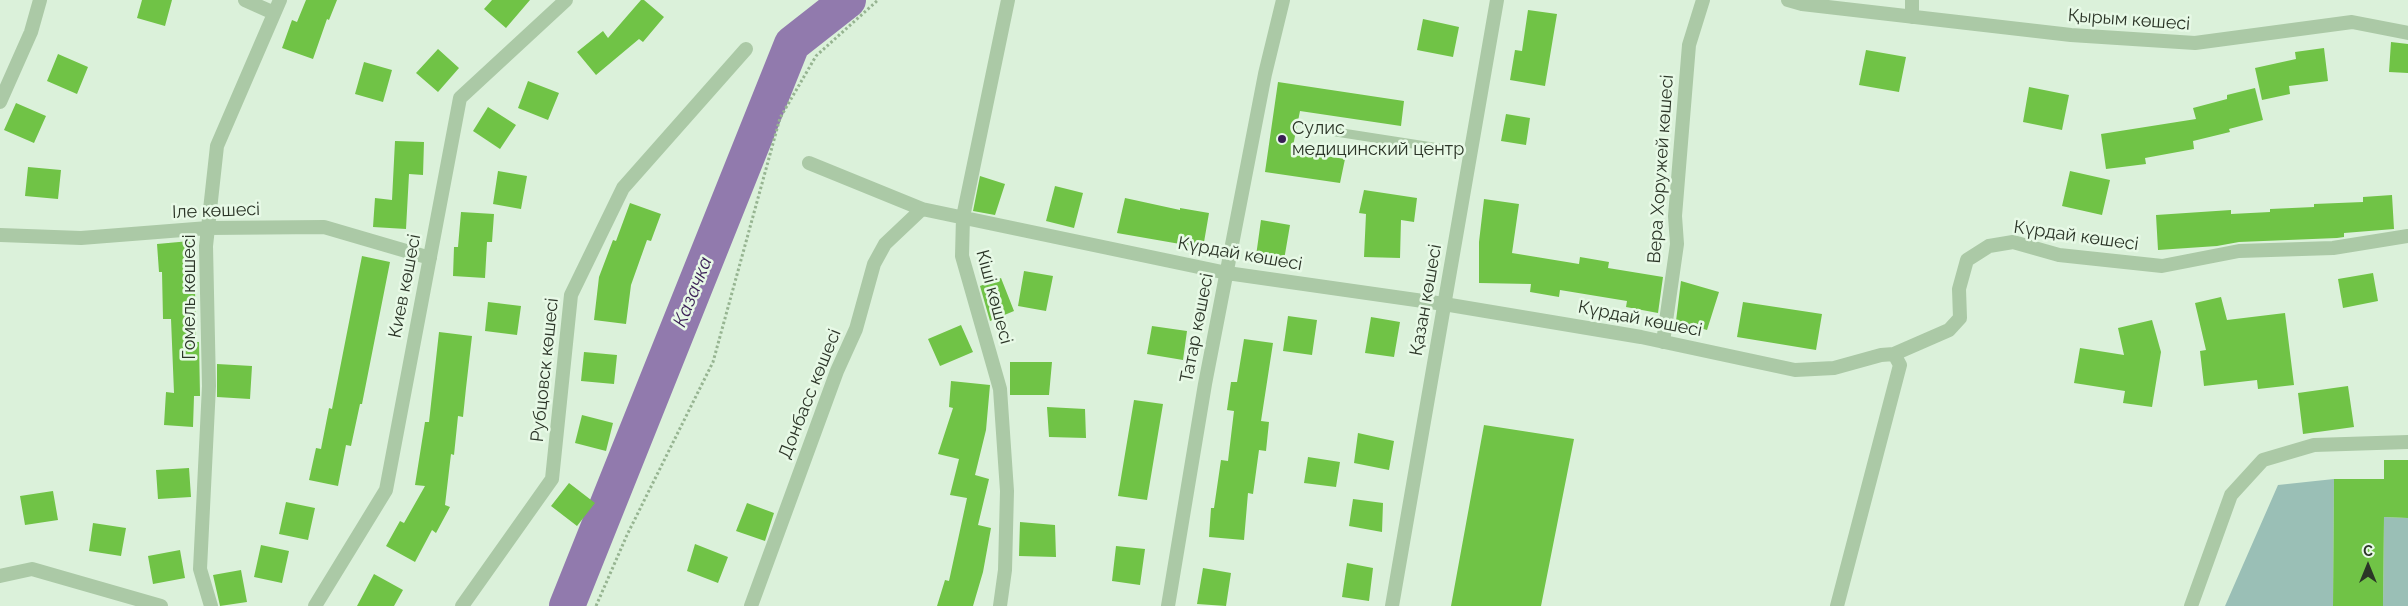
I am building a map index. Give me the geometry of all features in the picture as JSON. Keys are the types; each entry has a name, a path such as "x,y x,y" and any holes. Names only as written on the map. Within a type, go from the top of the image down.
{"street":[{"path":"0,102 31,32 40,0"},
{"path":"245,0 274,13"},
{"name":"Гомель көшесі","path":"212,606 200,569 209,386 206,246 217,146 280,0"},
{"name":"Киев көшесі","path":"315,606 386,490 460,98 566,0"},
{"name":"Кіші көшесі","path":"1000,606 1008,491 1000,389 962,256 962,217 1008,0"},
{"name":"Татар көшесі","path":"1168,606 1227,273 1265,74 1284,0"},
{"name":"Қазан көшесі","path":"1392,606 1497,0"},
{"name":"Вера Хоружей көшесі","path":"1663,342 1677,244 1675,216 1689,45 1703,0"},
{"name":"Қырым көшесі","path":"1788,0 1802,4 2071,35 2195,43 2352,22 2408,33"},
{"path":"1912,0 1912,17"},
{"name":"Рубцовск көшесі","path":"462,606 552,479 571,295 623,188 746,49"},
{"name":"Күрдай көшесі","path":"809,163 922,209 1227,273 1444,304 1663,342 1795,370 1834,368 1881,355 1894,354 1949,330 1960,318 1959,289 1967,260 1989,246 2013,242 2060,255 2162,266 2239,251 2333,248 2408,236"},
{"name":"Донбасс көшесі","path":"751,606 837,372 856,330 874,264 884,244 922,209"},
{"name":"Іле көшесі","path":"0,235 81,238 208,228 324,227 430,258"},
{"path":"1837,606 1900,365 1894,354"},
{"path":"2191,606 2231,495 2263,460 2314,445 2408,442"},
{"path":"0,576 32,569 161,606"}],"lane":[{"path":"1336,132 1470,153"}],"path":[{"path":"596,606 627,535 713,362 780,118 816,56 878,0"}],"shaded area":[{"path":"2334,479 2333,606 2225,606 2278,485"},
{"path":"2384,517 2408,518 2408,606 2383,606"}],"building":[{"path":"142,0 172,0 165,26 137,18"},
{"path":"306,0 337,0 329,20 327,19 313,59 282,48 292,20 297,22"},
{"path":"492,0 530,0 506,28 484,9"},
{"path":"641,0 644,0 664,17 643,42 639,39 596,75 577,52 603,31 608,38"},
{"path":"1528,10 1557,14 1545,86 1510,80 1515,50 1522,51"},
{"path":"1423,19 1459,27 1453,57 1417,50"},
{"path":"2391,42 2408,44 2408,73 2389,72"},
{"path":"2324,48 2328,81 2289,86 2290,94 2262,100 2255,68 2296,59 2295,52"},
{"path":"438,49 459,68 438,92 416,73"},
{"path":"1866,50 1906,57 1899,92 1859,85"},
{"path":"58,54 88,67 77,94 47,81"},
{"path":"364,62 392,70 383,102 355,94"},
{"path":"528,81 559,93 548,120 518,108"},
{"name":"Сулис медицинский центр","path":"1278,82 1404,101 1401,126 1300,111 1292,151 1345,159 1340,183 1265,172"},
{"path":"2029,87 2069,95 2062,130 2023,122"},
{"path":"2255,88 2263,120 2229,129 2230,132 2193,141 2194,149 2145,158 2146,164 2106,169 2101,134 2196,119 2193,108 2227,99 2227,95"},
{"path":"16,103 46,116 34,143 4,130"},
{"path":"488,107 516,125 500,149 473,131"},
{"path":"1506,114 1530,118 1526,145 1501,141"},
{"path":"395,141 424,142 423,175 409,174 406,229 373,227 375,198 392,200"},
{"path":"28,167 61,170 58,199 25,196"},
{"path":"498,171 527,176 521,209 493,204"},
{"path":"2070,171 2110,180 2102,215 2062,206"},
{"path":"980,176 1005,184 995,215 973,211"},
{"path":"1055,186 1083,193 1074,228 1046,221"},
{"path":"1364,190 1417,198 1414,222 1401,220 1400,258 1364,257 1366,214 1359,213"},
{"path":"2392,195 2394,229 2344,233 2344,237 2337,238 2239,242 2217,246 2158,250 2156,215 2231,210 2231,214 2270,212 2270,209 2314,207 2314,204 2363,202 2363,197"},
{"path":"1125,198 1180,210 1180,208 1209,213 1203,248 1117,233"},
{"path":"1484,199 1519,204 1512,253 1579,264 1580,257 1609,262 1608,268 1663,277 1658,313 1626,307 1627,301 1560,290 1559,297 1530,292 1531,284 1479,283 1479,242"},
{"path":"630,203 661,214 651,241 647,240 631,285 626,324 594,320 599,277 613,240 616,241"},
{"path":"461,212 494,214 492,242 487,242 485,278 453,276 454,247 458,247"},
{"path":"1261,220 1290,225 1284,260 1256,256"},
{"path":"190,241 193,290 195,290 196,342 199,342 200,396 194,396 193,427 164,425 166,392 174,393 171,319 163,319 162,272 159,272 157,244"},
{"path":"362,256 390,262 362,404 360,404 351,446 346,445 338,486 309,480 316,448 321,449 329,408 332,409"},
{"path":"1024,271 1053,276 1046,311 1018,306"},
{"path":"2373,273 2378,301 2343,308 2338,279"},
{"path":"1001,278 1014,311 990,321 980,286"},
{"path":"1681,281 1719,292 1707,330 1676,321"},
{"path":"2221,297 2227,320 2285,313 2294,385 2258,389 2257,380 2204,386 2200,351 2206,350 2195,303"},
{"path":"488,302 521,306 517,335 485,331"},
{"path":"1743,302 1822,314 1816,350 1737,337"},
{"path":"1288,316 1317,320 1312,355 1283,351"},
{"path":"1371,317 1400,322 1394,357 1365,353"},
{"path":"2152,320 2161,352 2152,407 2123,403 2125,391 2074,383 2080,348 2124,355 2118,328"},
{"path":"961,325 973,352 940,366 928,339"},
{"path":"1152,326 1187,331 1183,360 1147,354"},
{"path":"439,332 472,336 463,417 458,416 454,455 451,454 445,505 450,507 436,533 432,530 415,562 386,546 400,521 404,523 425,486 415,485 425,422 429,422"},
{"path":"1244,339 1273,343 1261,421 1269,422 1266,451 1259,450 1253,494 1248,493 1244,540 1209,537 1211,508 1214,508 1221,460 1228,461 1234,411 1227,410 1231,382 1237,382"},
{"path":"584,352 617,355 614,384 581,381"},
{"path":"1010,362 1052,362 1049,395 1010,395"},
{"path":"217,364 252,366 250,399 217,397"},
{"path":"951,381 990,385 986,430 975,475 989,479 978,525 991,528 983,572 973,606 937,606 945,580 949,581 967,498 950,495 959,459 938,454 953,408 949,407"},
{"path":"2348,386 2354,427 2303,434 2298,393"},
{"path":"1134,400 1163,404 1147,500 1118,496"},
{"path":"1047,407 1085,409 1086,438 1049,437"},
{"path":"582,415 613,423 606,451 575,443"},
{"path":"1484,425 1574,439 1541,606 1451,606"},
{"path":"1358,433 1394,441 1389,470 1354,463"},
{"path":"1308,457 1340,462 1336,487 1304,483"},
{"path":"2384,460 2408,460 2408,518 2384,517 2383,606 2333,606 2334,479 2384,479"},
{"path":"189,468 191,497 158,499 156,470"},
{"path":"569,483 595,503 577,526 551,506"},
{"path":"53,491 58,520 25,525 20,496"},
{"path":"1353,499 1383,503 1382,532 1349,526"},
{"path":"286,502 315,508 308,540 279,534"},
{"path":"747,503 774,513 765,541 736,531"},
{"path":"1020,522 1055,525 1056,557 1019,556"},
{"path":"93,523 126,528 121,556 89,551"},
{"path":"695,544 728,557 718,583 687,571"},
{"path":"261,545 289,551 282,583 254,577"},
{"path":"1116,546 1145,549 1140,585 1112,581"},
{"path":"180,550 185,578 153,584 148,556"},
{"path":"1347,563 1373,568 1369,601 1342,597"},
{"path":"1203,568 1231,573 1226,606 1197,604"},
{"path":"241,570 247,602 220,606 213,575"},
{"path":"374,574 403,590 394,606 357,606"}],"waterway":[{"name":"Казачка","path":"567,606 792,44 848,0"}],"place":[{"name":"Сулис медицинский центр","path":"1282,139"}]}
